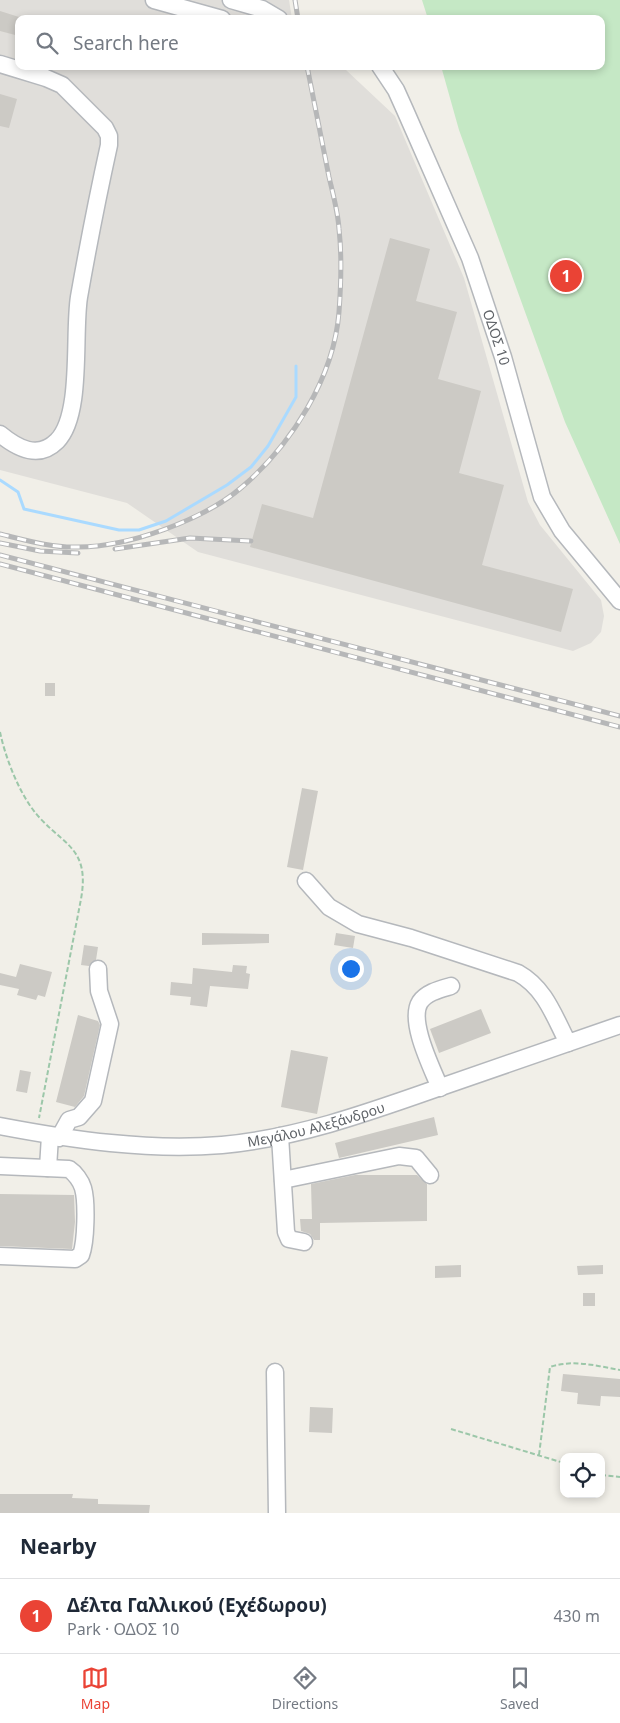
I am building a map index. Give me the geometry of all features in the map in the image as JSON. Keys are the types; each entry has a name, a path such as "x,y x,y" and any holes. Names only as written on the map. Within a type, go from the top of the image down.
{"street":[{"path":"154,0 208,15"},
{"path":"231,0 262,9 272,15"},
{"path":"0,64 15,69"},
{"path":"0,434 14,446 27,451 42,450 56,442 66,428 71,407 79,300 109,145 109,136 104,128 62,85 20,70"},
{"name":"ΟΔΟΣ 10","path":"382,70 402,103 470,258 503,358 542,497 562,530 620,601"},
{"path":"306,882 329,907 358,924 441,947 518,973 529,979 541,990 568,1043"},
{"path":"48,1168 48,1135 69,1120 79,1117 93,1101 110,1024 99,991 98,969"},
{"path":"440,1088 418,1029 416,1016 419,1004 424,998 451,986"},
{"name":"Μεγάλου Αλεξάνδρου","path":"0,1126 48,1135 163,1146 222,1144 280,1136 353,1118 620,1025"},
{"path":"280,1136 286,1232 289,1239 304,1242"},
{"path":"283,1180 399,1156 416,1158 430,1175"},
{"path":"0,1166 69,1169 74,1173 83,1188 85,1239 81,1255 75,1259 0,1256"},
{"path":"275,1372 277,1513"}],"path":[{"path":"0,732 26,799 40,817 70,846 79,858 83,872 81,899 48,1135"},
{"path":"540,1455 550,1367 559,1364 582,1363 620,1370"},
{"path":"452,1429 560,1462"},
{"path":"605,1475 620,1477"}],"shaded area":[{"path":"0,0 289,0 291,15 15,15 15,70 346,70 395,116 464,278 528,502 540,525 601,600 604,616 601,632 591,643 573,651 198,552 127,503 0,470"}],"green space":[{"path":"422,0 620,0 620,544 565,422 459,130 442,70 605,70 605,15 427,15"}],"building":[{"path":"0,11 15,16 15,35 0,31"},
{"path":"0,94 17,99 9,128 0,126"},
{"path":"390,238 430,249 416,301 457,312 438,379 481,391 459,473 504,485 482,565 573,589 561,632 250,547 262,504 313,518"},
{"path":"45,683 55,683 55,696 45,696"},
{"path":"302,788 318,791 303,870 287,867"},
{"path":"202,933 269,934 269,943 202,945"},
{"path":"336,933 355,936 353,948 334,945"},
{"path":"84,945 98,947 96,960 89,966 81,965"},
{"path":"20,964 52,972 45,997 38,995 36,1000 17,995 19,989 0,985 0,973 16,977"},
{"path":"233,965 247,966 246,973 250,974 248,989 210,986 207,1007 190,1005 191,997 170,995 171,982 192,984 193,968 232,972"},
{"path":"481,1009 491,1033 439,1053 430,1029"},
{"path":"78,1015 98,1021 100,1025 84,1096 75,1107 56,1102"},
{"path":"291,1050 328,1057 317,1114 281,1107"},
{"path":"20,1070 31,1072 27,1093 16,1091"},
{"path":"434,1117 438,1135 339,1158 335,1143"},
{"path":"355,1175 417,1175 427,1184 427,1221 320,1223 320,1240 314,1240 310,1234 301,1231 300,1219 312,1219 311,1184"},
{"path":"0,1194 74,1195 75,1222 72,1249 0,1246"},
{"path":"461,1265 461,1277 435,1278 435,1266"},
{"path":"603,1265 603,1274 578,1275 577,1266"},
{"path":"583,1293 595,1293 595,1306 583,1306"},
{"path":"563,1374 620,1379 620,1397 601,1396 600,1406 577,1404 578,1393 561,1391"},
{"path":"310,1407 333,1408 332,1433 309,1432"},
{"path":"0,1494 73,1494 72,1498 98,1499 98,1504 150,1505 149,1513 0,1513"}],"waterway":[{"path":"0,480 18,492 24,509 119,530 139,530 166,521 227,485 251,467 268,446 296,397 296,366"}],"railway":[{"path":"295,0 297,15"},
{"path":"0,534 48,545 68,547 98,546 142,537 187,520 226,499 260,470 293,431 319,385 329,361 339,312 341,281 338,216 308,70"},
{"path":"115,549 190,538 251,541"},
{"path":"0,543 40,551 78,553"},
{"path":"0,555 620,716"},
{"path":"0,564 620,727"}],"place":[{"name":"Δέλτα Γαλλικού (Εχέδωρου)","path":"566,276"}]}
